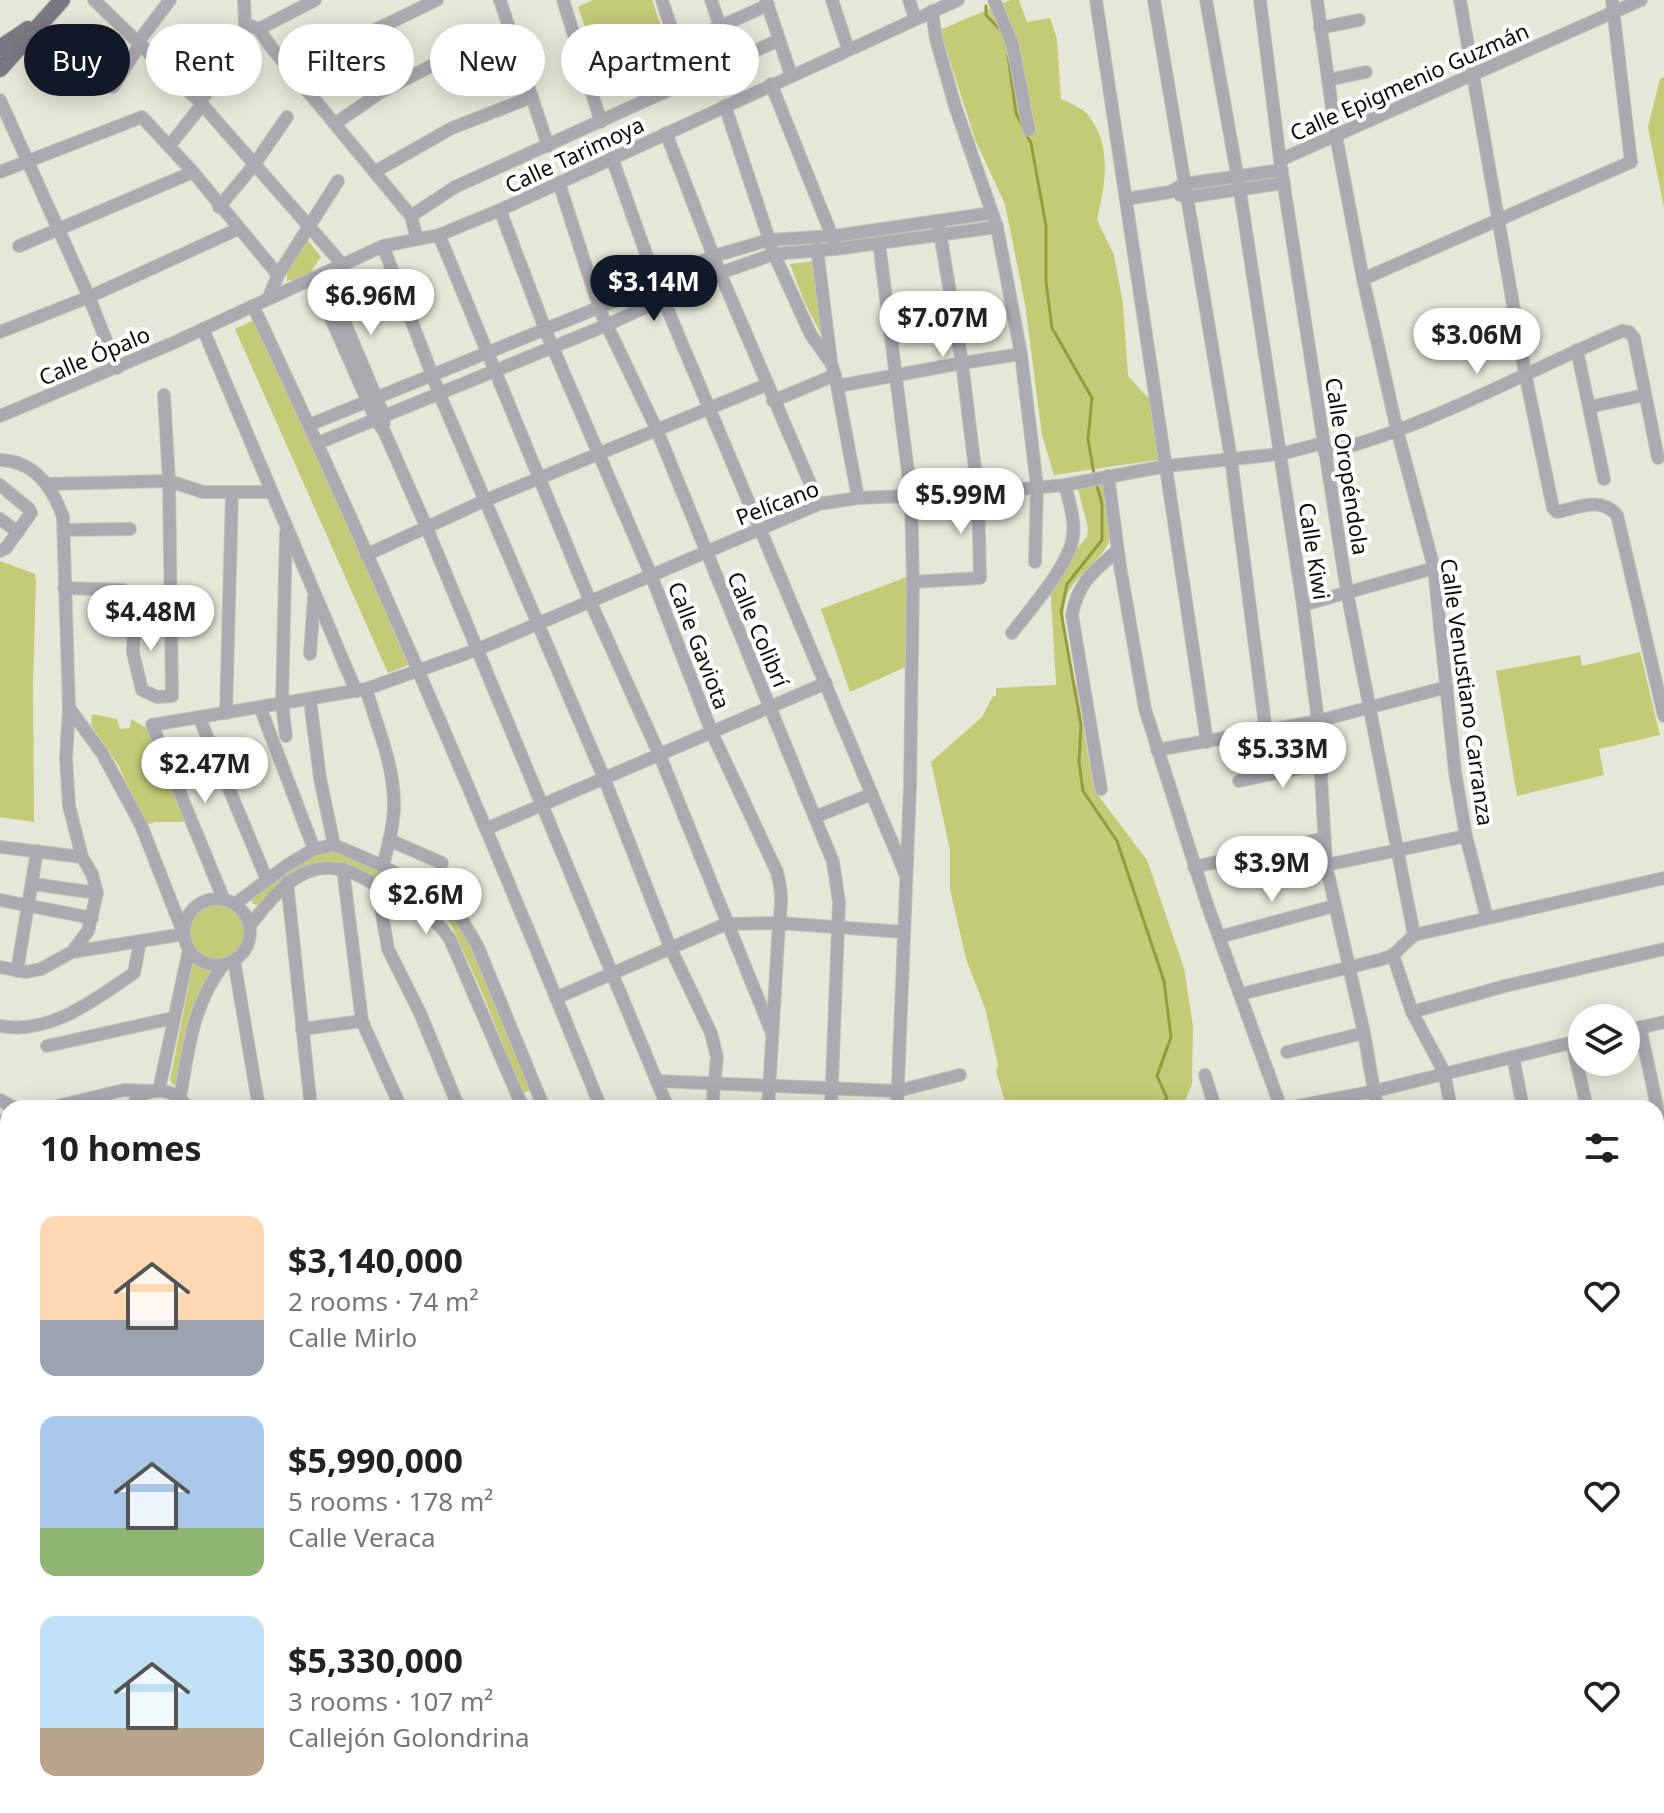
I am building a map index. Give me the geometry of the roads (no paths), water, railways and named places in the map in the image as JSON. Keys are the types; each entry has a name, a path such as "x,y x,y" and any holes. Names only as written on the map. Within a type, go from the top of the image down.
{"main road":[{"path":"0,69 62,0"},
{"path":"0,48 46,18"}],"street":[{"path":"94,0 201,104 342,264"},
{"path":"130,58 170,0"},
{"path":"244,0 245,24"},
{"path":"262,27 315,0"},
{"path":"387,24 437,0"},
{"path":"500,0 508,24"},
{"path":"563,0 570,24"},
{"path":"662,0 670,24"},
{"path":"711,0 719,24"},
{"path":"832,0 848,49"},
{"path":"909,0 915,19"},
{"name":"Calle Tarimoya","path":"203,329 383,246 439,235 500,210 958,0"},
{"path":"994,0 1012,43 1029,130"},
{"path":"1098,0 1207,742"},
{"path":"1154,0 1231,459 1266,732"},
{"name":"Calle Kiwi","path":"1206,0 1240,191 1303,605 1318,721 1326,865 1376,1100"},
{"name":"Calle Venustiano Carranza","path":"1317,0 1336,136 1363,279 1397,430 1434,568 1455,772 1466,836 1487,918"},
{"path":"1460,0 1525,373 1555,512 1593,504 1611,509 1617,515 1664,716"},
{"name":"Calle Epigmenio Guzmán","path":"1282,171 1336,136 1473,75 1613,6 1641,0"},
{"name":"Calle Oropéndola","path":"1263,1 1282,171 1347,592 1414,935"},
{"path":"724,24 767,3 791,75"},
{"path":"1363,279 1631,162 1613,6"},
{"path":"932,11 936,39 955,106 997,227 1021,354 1037,486 1035,562"},
{"path":"1320,28 1359,20"},
{"path":"262,33 278,54"},
{"path":"411,216 455,187 779,40"},
{"path":"336,123 381,92 430,67"},
{"path":"1328,80 1366,72"},
{"path":"771,84 834,243"},
{"path":"169,146 206,96"},
{"path":"312,96 411,216 417,239"},
{"path":"593,96 601,122"},
{"path":"376,171 452,128 532,97 548,146"},
{"path":"0,100 89,297 117,368"},
{"path":"725,106 774,254 811,335 835,375"},
{"path":"0,172 142,117 193,172 278,275"},
{"path":"219,207 254,165 287,117"},
{"path":"666,133 766,385 819,504"},
{"path":"612,158 656,282 708,409 907,875"},
{"path":"1186,191 1237,176 1282,171"},
{"path":"1126,199 1170,192 1240,191 1282,171"},
{"path":"19,246 193,172"},
{"path":"269,297 278,275 338,181"},
{"name":"Calle Colibrí","path":"559,183 607,325 657,430 833,862 838,882 838,926 831,1100"},
{"name":"Calle Gaviota","path":"500,210 545,329 651,575 712,733 777,872 782,891 768,1100"},
{"path":"318,443 381,422 439,393 607,325 720,273 774,254 817,249 938,220 992,213"},
{"path":"913,582 980,578 978,493 962,363 938,220"},
{"path":"309,425 600,307 714,256 769,240 879,243 997,227"},
{"path":"0,332 89,297 238,229"},
{"path":"439,235 590,601 660,756 772,1034"},
{"path":"879,243 911,496 913,582 907,875 897,1100"},
{"path":"383,246 439,393 604,778 670,947 711,1033 717,1057 713,1100"},
{"path":"817,249 835,375 858,498"},
{"path":"319,275 665,1100"},
{"path":"253,306 318,443 418,671 598,1100"},
{"path":"203,329 315,594 361,690 391,776 394,805 383,866"},
{"name":"Calle Ópalo","path":"0,416 203,329"},
{"name":"Pelícano","path":"230,902 152,725 361,690 476,650 538,621 819,504 858,498 978,493 1065,485 1166,466 1368,441 1622,331 1629,332 1634,338 1645,395"},
{"path":"1577,350 1604,479"},
{"path":"773,401 835,375 897,375 1021,354"},
{"path":"366,555 486,500 766,385"},
{"path":"134,613 133,653 142,690 157,697 172,696 169,481 164,395"},
{"path":"1589,407 1645,395 1658,458"},
{"path":"0,460 28,465 47,484 63,517 69,806 82,857 92,874 97,893 88,931 72,952"},
{"path":"1097,478 1118,550 1145,709 1157,750 1194,867 1281,1100"},
{"path":"47,484 169,481 203,492 272,492"},
{"path":"0,485 31,513 6,548 0,551"},
{"path":"1012,633 1069,553 1073,518 1065,485"},
{"path":"226,713 232,493"},
{"path":"0,519 18,532"},
{"path":"286,525 282,703 286,736"},
{"path":"64,530 130,529"},
{"path":"1101,789 1072,615 1076,594 1096,569 1118,550"},
{"path":"1303,605 1434,568"},
{"path":"64,588 123,590"},
{"path":"310,654 315,594"},
{"path":"486,829 826,683"},
{"path":"1157,750 1318,721 1447,687"},
{"path":"310,700 320,778 334,845"},
{"path":"260,707 314,849"},
{"path":"69,708 110,766 141,825 189,950 204,963 229,963"},
{"path":"199,717 267,880"},
{"path":"1239,781 1318,764"},
{"path":"815,817 872,794"},
{"path":"1326,865 1466,836"},
{"path":"1194,867 1325,838"},
{"path":"389,840 442,863"},
{"path":"183,933 188,914 194,907 206,901 230,902 314,849 334,845 383,866 440,899 459,915 469,929 541,1100"},
{"path":"0,847 82,857"},
{"path":"17,971 37,851"},
{"path":"250,925 287,882 310,871 343,869 405,898 437,921 450,939 520,1100"},
{"path":"343,869 362,1021 397,1100"},
{"path":"1241,994 1349,969 1393,955 1414,935 1664,878"},
{"path":"287,882 310,1100"},
{"path":"405,898 412,882"},
{"path":"33,884 97,893"},
{"path":"377,885 388,949 421,1015 456,1100"},
{"path":"166,888 186,905 194,907"},
{"path":"0,900 92,918"},
{"path":"184,1100 196,1012 209,983 246,949 250,933 247,917 230,902"},
{"path":"1219,937 1334,906"},
{"path":"556,998 726,924 779,923 904,932"},
{"path":"0,967 26,972 41,969 72,952 183,933"},
{"path":"0,1026 30,1028 47,1024 93,1001 134,973 140,942"},
{"path":"1412,1012 1505,986 1664,949"},
{"path":"155,1091 189,950"},
{"path":"1393,955 1412,1012 1444,1072 1449,1100"},
{"path":"229,963 257,1100"},
{"path":"47,1046 173,1018"},
{"path":"302,1029 362,1021"},
{"path":"1656,1100 1640,1027 1664,1022"},
{"path":"1287,1052 1364,1033"},
{"path":"1327,1100 1568,1044"},
{"path":"1513,1057 1521,1100"},
{"path":"657,1081 897,1091 960,1075"},
{"path":"1205,1075 1213,1100"},
{"path":"1582,1076 1586,1100"},
{"path":"82,1100 124,1090 155,1091 177,1100"},
{"path":"136,1100 155,1091"},
{"path":"525,1100 537,1091"}],"waterway":[{"path":"986,6 986,15 1002,32"},
{"path":"1008,55 1016,113 1022,125"},
{"path":"1025,132 1031,143 1046,226 1046,282 1052,328 1092,398 1088,439 1094,474"},
{"path":"1096,482 1102,504 1102,540 1067,584 1061,612 1081,725 1079,762 1083,791 1117,841 1164,981 1171,1037 1157,1076 1167,1098 1165,1100"}]}
